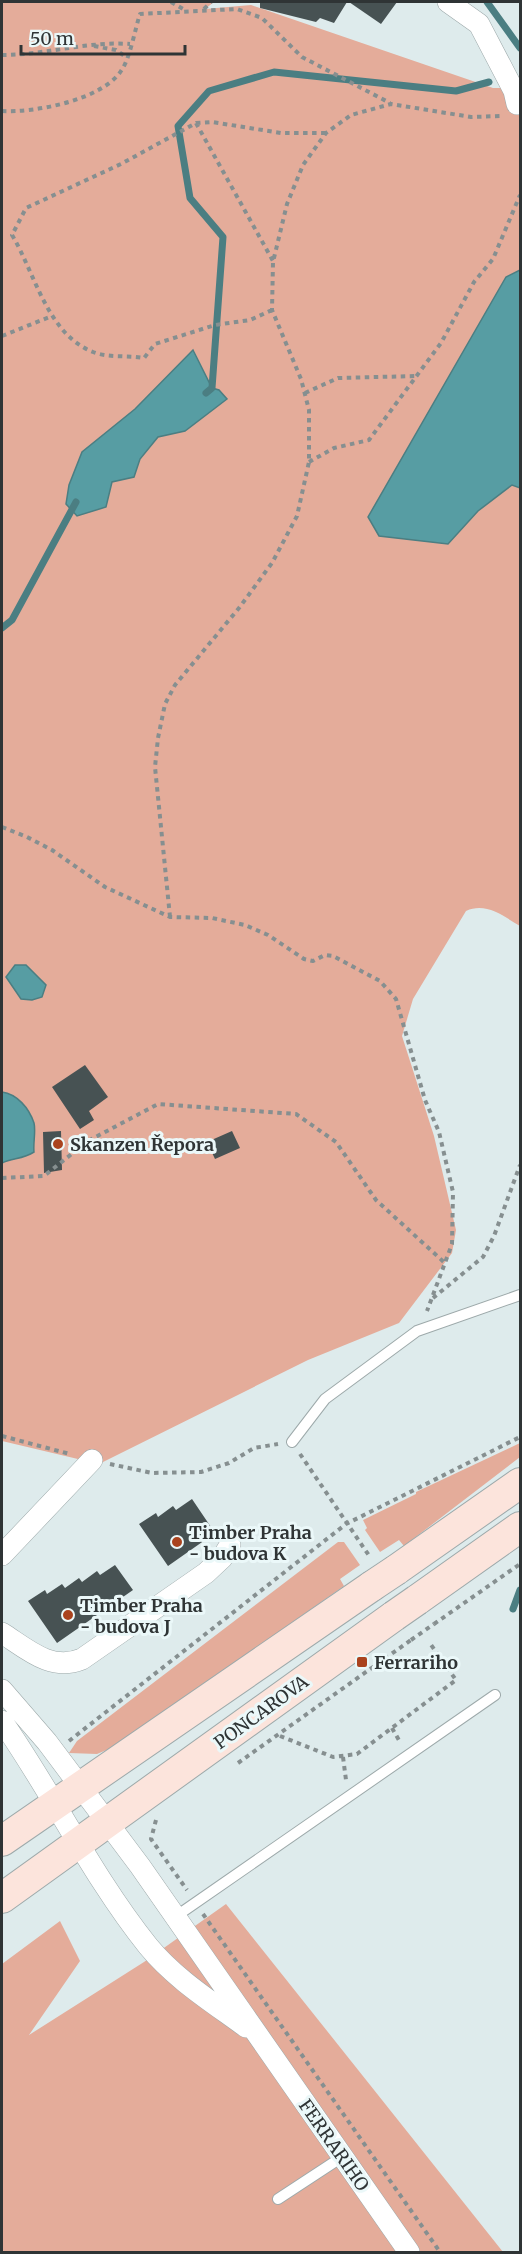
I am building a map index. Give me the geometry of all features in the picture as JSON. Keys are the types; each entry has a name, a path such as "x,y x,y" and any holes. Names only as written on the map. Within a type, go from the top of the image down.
{"main road":[{"path":"2,1840 380,1572 520,1483"},
{"name":"PONCAROVA","path":"2,1898 520,1527"}],"street":[{"path":"448,2 479,24 517,96"},
{"path":"2,1555 92,1460"},
{"path":"2,1633 56,1665 69,1664 82,1659 206,1573 222,1558 230,1545"},
{"name":"FERRARIHO","path":"2,1690 47,1742 176,1917 409,2253"},
{"name":"FERRARIHO","path":"2,1721 35,1768 78,1843 148,1946 181,1979 259,2036"}],"lane":[{"path":"292,1442 325,1399 417,1331 520,1295"},
{"path":"176,1917 495,1695"},
{"path":"278,2199 342,2157"}],"path":[{"path":"171,2 186,10"},
{"path":"185,2 186,10"},
{"path":"204,9 210,2"},
{"path":"2,111 53,106 108,86 123,70 140,14 204,9 237,9 262,18 302,57 391,104 471,117 501,116 517,96"},
{"path":"2,54 33,55 107,42 130,44"},
{"path":"89,45 116,50 126,57"},
{"path":"170,917 155,767 165,704 175,685 239,608 272,562 297,516 309,462 309,410 305,393 272,310 273,262 287,204 303,165 326,133 351,115 391,104"},
{"path":"272,310 250,320 215,325 155,344 144,358 93,352 73,340 52,316 12,235 26,208 121,164 196,123 212,122 281,133 326,133"},
{"path":"196,123 273,262"},
{"path":"309,462 334,448 369,440 441,343 474,282 493,259 520,195"},
{"path":"2,336 52,316"},
{"path":"305,393 338,378 418,376"},
{"path":"2,827 52,850 105,887 170,917 212,918 246,925 268,935 304,959 314,961 326,955 333,956 384,984 396,999 407,1041 447,1161 453,1192 452,1244 433,1298 417,1331"},
{"path":"2,1178 44,1176 87,1141 158,1104 296,1114 336,1142 376,1200 446,1264"},
{"path":"433,1298 483,1257 494,1236 520,1165"},
{"path":"2,1436 92,1460 153,1473 201,1472 229,1463 254,1448 292,1442 380,1572"},
{"path":"66,1743 346,1524 520,1437"},
{"path":"235,1764 279,1736 520,1564"},
{"path":"279,1736 333,1757 357,1754 456,1680 429,1642"},
{"path":"153,1842 440,2253"}],"shaded area":[{"path":"2,2 214,2 205,9 251,5 493,88 520,88 520,270 506,277 369,517 431,541 448,544 478,511 512,485 520,488 520,926 501,914 487,909 466,911 413,999 402,1036 434,1136 456,1230 452,1253 399,1323 308,1360 99,1464 2,1441","holes":["194,351 212,388 227,399 185,431 158,437 140,459 134,477 112,482 82,452 135,409"]},
{"path":"520,1443 520,1457 404,1546 399,1540 380,1552 365,1530 367,1528 363,1520 416,1492"},
{"path":"338,1542 344,1542 360,1565 340,1579 344,1586 116,1746 97,1754 69,1753 77,1741"},
{"path":"226,1904 503,2252 2,2252 2,1964 60,1921 80,1961 29,2035 144,1962"}],"water":[{"path":"520,270 520,488 512,485 478,511 448,544 379,536 368,517 506,277"},
{"path":"193,350 212,388 219,390 227,399 185,431 158,437 140,459 134,477 112,482 106,507 77,516 66,504 69,485 82,452 135,409"},
{"path":"15,965 26,965 46,985 42,997 32,1000 21,999 6,977"},
{"path":"2,1092 13,1096 26,1107 32,1117 35,1130 34,1152 2,1163"}],"building":[{"path":"260,2 347,2 334,23 320,18 316,22 260,8"},
{"path":"349,2 397,2 381,24"},
{"path":"85,1065 108,1097 89,1111 94,1120 80,1129 52,1087"},
{"path":"61,1131 62,1170 44,1173 43,1132"},
{"path":"232,1131 240,1148 215,1159 207,1142"},
{"name":"Timber Praha - budova K","path":"192,1499 215,1533 168,1566 139,1524 156,1513 158,1517 173,1506 176,1510"},
{"name":"Timber Praha - budova J","path":"115,1565 133,1590 57,1643 28,1601 45,1590 47,1594 62,1584 65,1588 79,1578 82,1582 97,1571 100,1575"}],"waterway":[{"path":"487,2 520,48"},
{"path":"206,393 212,388 223,237 190,198 178,126 209,91 274,72 456,91 489,82"},
{"path":"2,628 12,620 76,502"},
{"path":"513,1609 520,1590"}],"place":[{"name":"Skanzen Řepora","path":"58,1144"},
{"name":"Timber Praha - budova K","path":"177,1542"},
{"name":"Timber Praha - budova J","path":"68,1615"},
{"name":"Ferrariho","path":"362,1662"}]}
